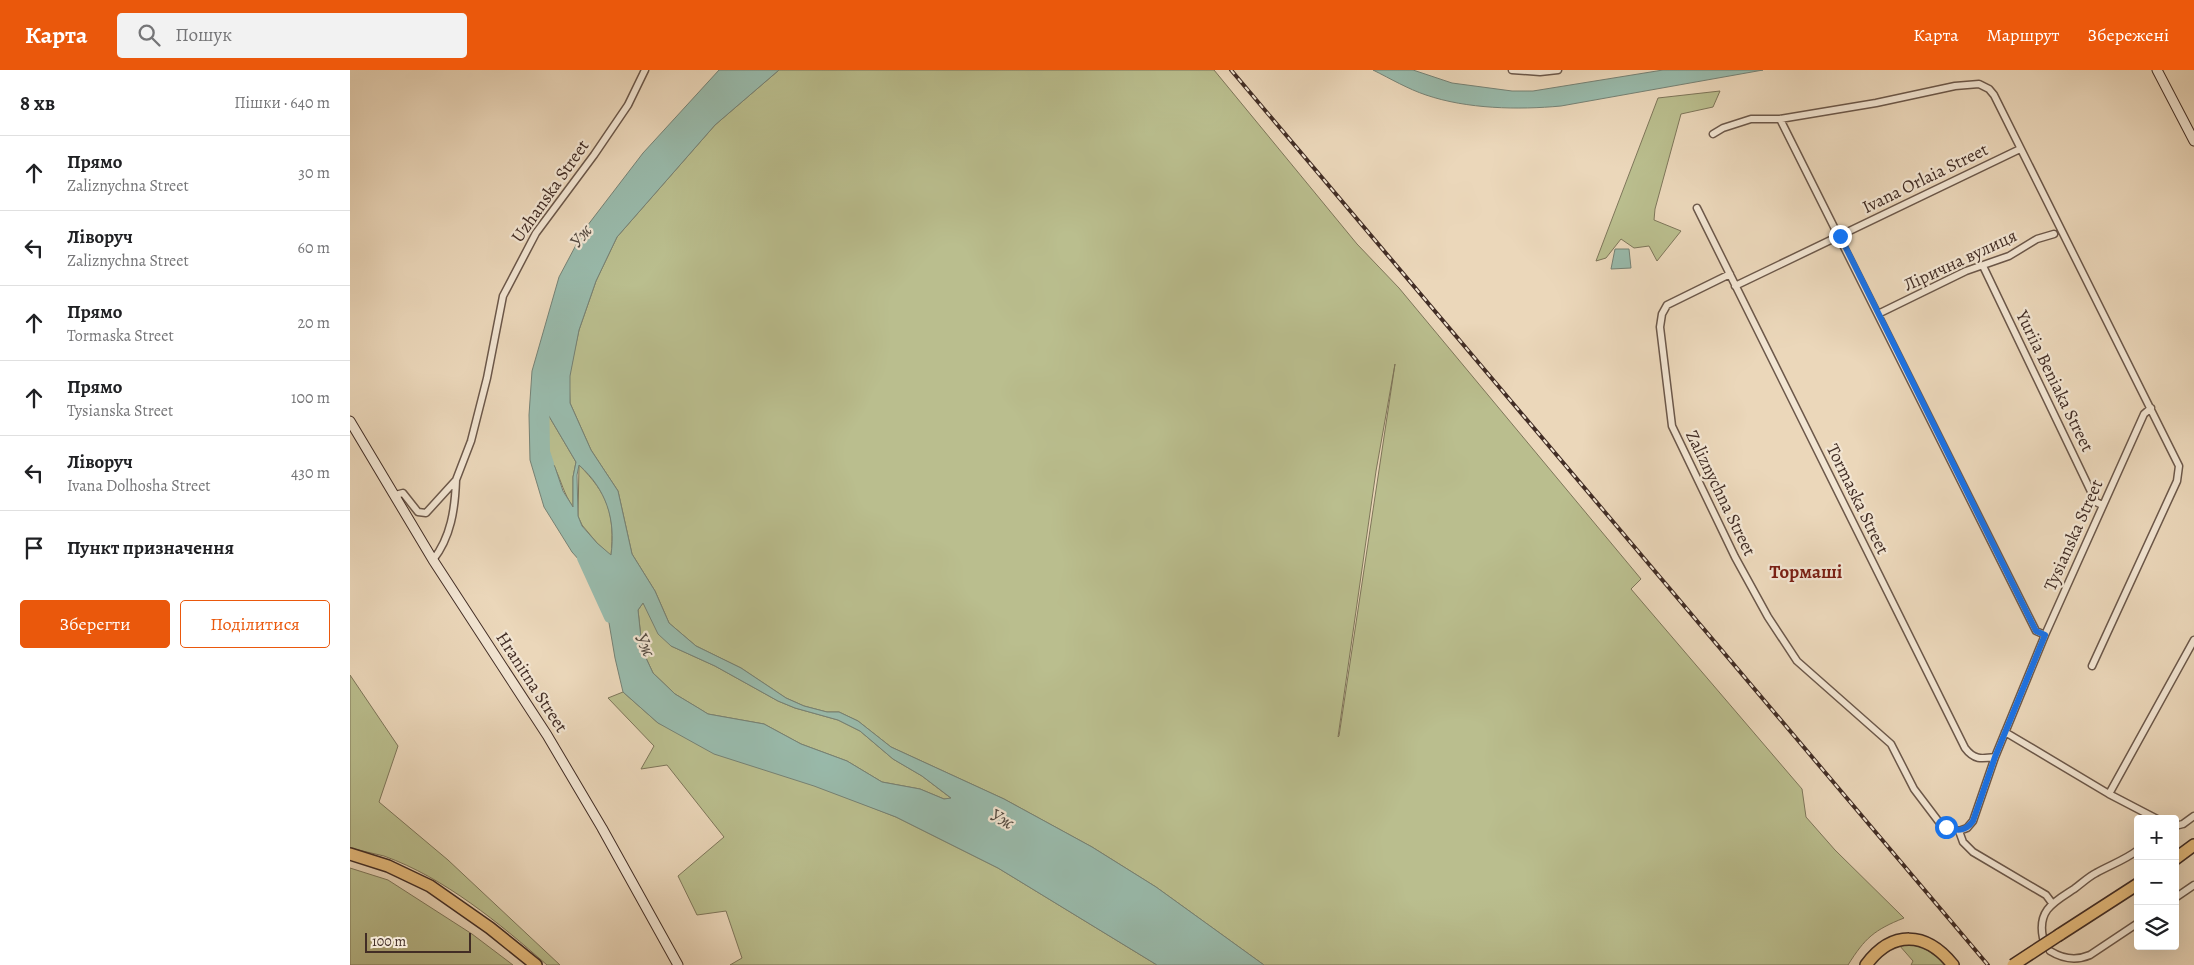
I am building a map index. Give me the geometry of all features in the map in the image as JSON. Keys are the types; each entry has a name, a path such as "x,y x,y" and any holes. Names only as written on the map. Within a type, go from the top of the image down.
{"highway":[{"path":"2179,855 2194,846"},
{"path":"350,854 388,866 430,886 490,928 536,965"},
{"path":"2013,965 2134,887"},
{"path":"1866,965 1881,948 1892,942 1903,940 1919,941 1932,946 1953,965"}],"street":[{"name":"Uzhanska Street","path":"433,560 446,537 453,516 456,480 479,412 503,296 536,233 594,155 628,105 645,70"},
{"path":"1512,70 1540,72 1558,70"},
{"path":"2157,70 2194,141"},
{"path":"1713,134 1723,128 1751,120 1780,119 1876,103 1955,86 1980,84 1989,89 1994,95 2178,460 2179,474 2092,666"},
{"path":"1780,119 2036,631 2045,635"},
{"name":"Ivana Orlaia Street","path":"1735,286 2020,149"},
{"name":"Tormaska Street","path":"1697,208 1965,748 1977,759 1995,757"},
{"name":"Лірична вулиця","path":"1878,314 1978,265 1983,266 2009,256 2037,239 2054,234"},
{"name":"Yuriia Beniaka Street","path":"1983,266 2096,502 2102,505"},
{"name":"Zaliznychna Street","path":"1730,274 1667,305 1662,314 1660,327 1670,416 1676,434 1752,587 1791,654 1816,680 1881,734 1894,750 1914,789 1933,815 1946,827 1959,830"},
{"name":"Tysianska Street","path":"2005,732 2102,505 2144,414 2151,408"},
{"name":"Hranitna Street","path":"350,421 433,560 546,734 602,828 678,965"},
{"name":"Uzhanska Street","path":"395,495 403,494 418,512 426,513 456,480"},
{"path":"2109,794 2194,640"},
{"path":"2052,903 2046,895 1973,852 1963,842 1959,830 1967,828 1973,821 2005,732 2109,794 2149,815"},
{"path":"2179,825 2194,816"},
{"path":"2043,938 2041,930 2043,920 2052,903 2095,873 2127,859 2134,853"},
{"path":"2179,895 2194,885"},
{"path":"2050,951 2073,962 2090,955 2134,926"}],"green space":[{"path":"779,70 1214,70 1357,244 1399,288 1641,579 1631,589 1802,789 1806,817 1835,850 1904,918 1878,931 1865,941 1848,965 1264,965 1156,887 1092,847 1004,799 891,747 858,721 839,712 827,712 804,706 786,698 741,668 696,646 669,623 655,591 632,554 618,491 591,450 570,403 569,376 579,330 596,281 617,237 715,125","holes":["1395,364 1339,736 1376,471"]},
{"path":"1720,91 1713,107 1681,114 1655,209 1654,220 1681,231 1657,261 1649,246 1634,248 1621,239 1606,258 1596,261 1658,98"},
{"path":"543,406 576,462 573,477 573,507 554,465 546,453 539,432 538,420"},
{"path":"579,465 597,486 607,506 612,528 611,556 582,525 578,516"},
{"path":"643,603 671,646 715,666 778,701 795,708 838,720 860,731 893,759 922,776 952,799 944,799 920,789 882,782 847,761 801,744 764,724 708,714 675,694 653,673 646,658 641,638 638,610"},
{"path":"350,675 398,746 379,802 448,860 560,965 547,965 510,933 470,903 428,876 384,856 350,848"},
{"path":"623,692 658,723 896,817 998,868 1157,965 730,965 742,958 726,911 697,915 678,876 724,837 667,765 641,769 654,746 608,698"},
{"path":"350,868 388,880 472,934 513,965 350,965"},
{"path":"1904,944 1927,950 1946,965 1911,965 1913,961 1899,945"}],"water":[{"path":"719,70 779,70 715,125 617,237 596,281 579,330 570,376 570,403 591,450 618,491 632,554 655,591 669,623 696,646 741,668 786,698 804,706 827,712 839,712 858,721 891,747 1004,799 1092,847 1156,887 1264,965 1157,965 998,868 896,817 814,786 714,754 658,723 623,692 608,617 595,578 572,552 544,507 530,460 529,415 532,371 559,277 584,230 643,153","holes":["543,406 576,462 573,477 573,507 563,491 555,467 544,449 540,431 539,411","579,465 596,484 607,506 612,529 611,555 582,526 578,516 577,475","643,603 658,634 671,646 715,666 778,701 795,708 838,720 860,731 893,759 922,776 951,798 944,799 920,789 882,782 847,761 801,744 764,724 708,714 675,694 653,673 646,658 641,638 638,610"]},
{"path":"1373,70 1413,70 1452,83 1512,91 1533,91 1663,70 1763,70 1561,106 1510,108 1475,106 1442,100 1413,90"},
{"path":"1615,249 1629,249 1631,268 1611,269"}],"waterway":[{"name":"Уж","path":"543,390 544,452 548,464"},
{"name":"Уж","path":"583,558 610,617"}],"railway":[{"path":"1231,70 1988,965"}],"district":[{"name":"Тормаші","path":"1806,572"}],"route":[{"path":"1840,236 2036,631 2045,635 1995,757 1973,821 1963,830 1952,830 1946,827"}]}
